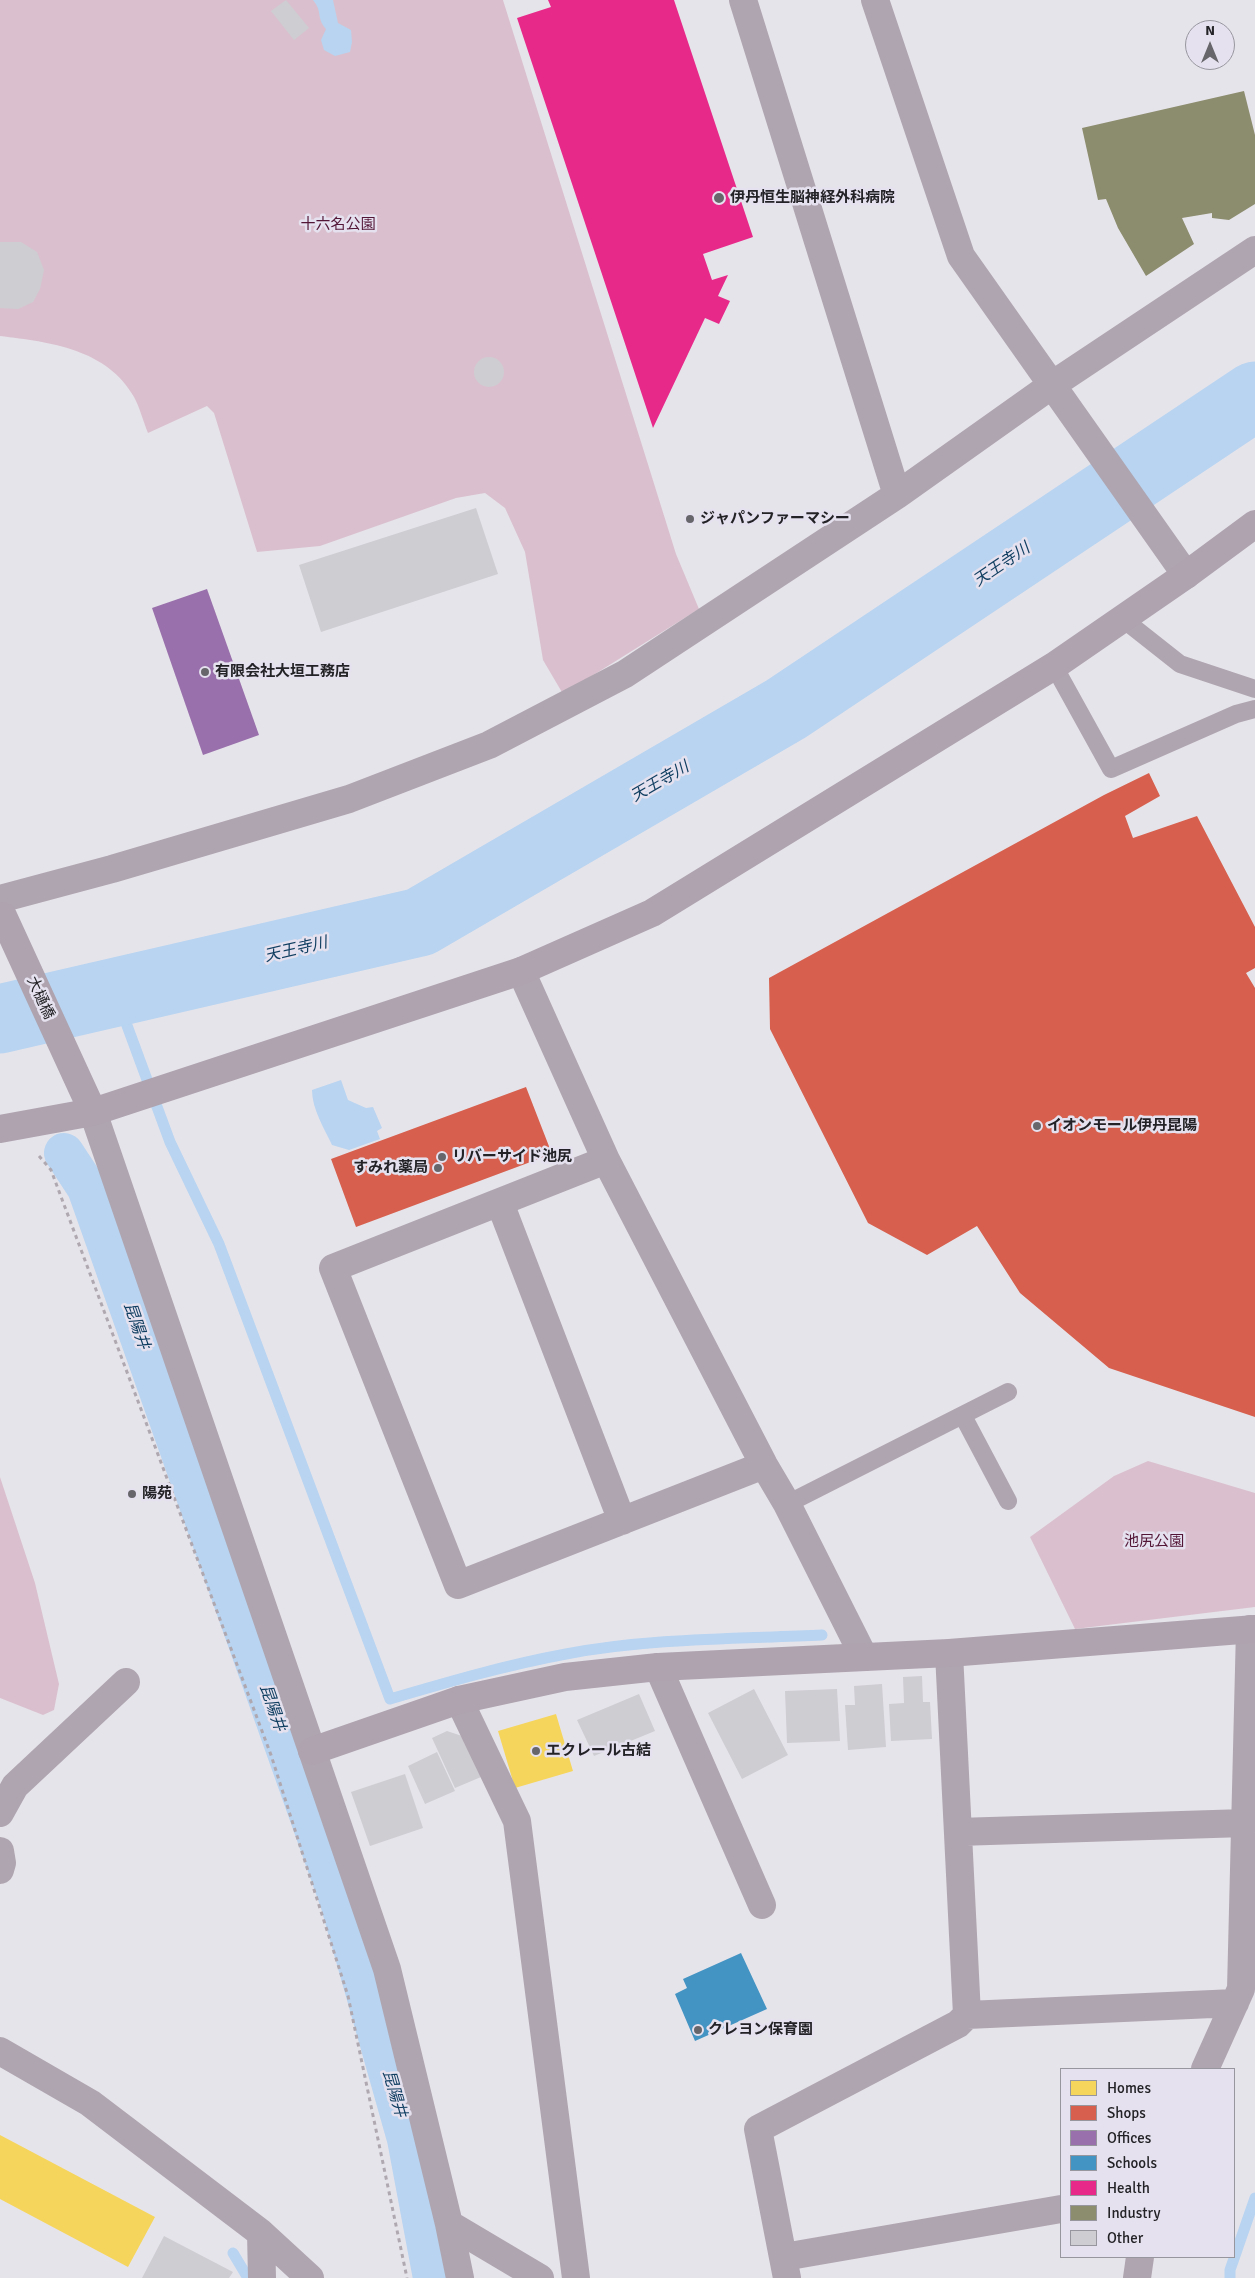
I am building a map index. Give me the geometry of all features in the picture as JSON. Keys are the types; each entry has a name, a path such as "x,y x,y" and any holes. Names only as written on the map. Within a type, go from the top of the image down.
{"street":[{"path":"743,0 897,495"},
{"path":"875,0 961,256 1186,575"},
{"path":"1,909 112,869 349,799 489,745 625,674 1057,391 1255,250"},
{"path":"7,1128 93,1112 521,971 652,913 1054,666 1186,575 1255,524"},
{"name":"大樋橋","path":"1,909 93,1112"},
{"path":"521,971 606,1160 764,1465 787,1504 864,1657"},
{"path":"93,1112 387,1969 450,2224 460,2278"},
{"path":"606,1160 333,1268 458,1585 764,1465"},
{"path":"500,1203 622,1521"},
{"path":"312,1751 459,1700 565,1677 658,1667 949,1653 1253,1629 1245,1823 1241,1989 1205,2068"},
{"path":"949,1653 967,2015"},
{"path":"658,1667 762,1905"},
{"path":"0,1813 15,1786 126,1682"},
{"path":"459,1700 517,1821 576,2278"},
{"path":"958,1832 1245,1823"},
{"path":"0,1851 2,1864 0,1870"},
{"path":"1060,2209 786,2267 758,2129 958,2024 967,2015 1235,2003"},
{"path":"0,2051 90,2103 261,2232 310,2278"},
{"path":"450,2224 540,2278"},
{"path":"261,2232 262,2278"},
{"path":"1137,2278 1140,2258"}],"lane":[{"path":"1123,619 1180,664 1255,689"},
{"path":"1054,666 1111,769 1236,714 1255,709"},
{"path":"787,1504 1008,1392"},
{"path":"963,1416 1008,1501"}],"path":[{"path":"7,1128 51,1170 271,1755 348,1996 406,2278"}],"green space":[{"name":"十六名公園","path":"0,0 503,0 676,554 699,609 563,694 543,660 525,552 505,508 485,493 456,498 320,546 257,552 214,413 207,406 148,433 134,397 123,381 109,368 93,358 57,345 0,336"},
{"name":"池尻公園","path":"1148,1461 1255,1493 1255,1607 1075,1629 1030,1537 1114,1476"},
{"path":"0,1477 35,1583 59,1684 54,1710 43,1715 0,1698"}],"water":[{"path":"313,0 333,0 338,23 351,30 352,42 350,52 335,56 324,50 321,40 326,29 321,22 318,8"},
{"path":"341,1080 348,1100 366,1108 373,1107 382,1128 377,1131 380,1139 349,1150 332,1145 316,1111 312,1090"}],"building: Homes":[{"name":"エクレール古結","path":"556,1714 573,1771 515,1788 498,1731"},
{"path":"0,2135 155,2217 128,2267 0,2199"}],"building: Shops":[{"name":"イオンモール伊丹昆陽","path":"1149,773 1160,796 1125,816 1133,838 1197,816 1255,927 1255,968 1246,973 1255,988 1255,1417 1109,1368 1020,1293 977,1226 927,1255 868,1223 770,1029 769,978 1104,795"},
{"name":"リバーサイド池尻","path":"526,1087 552,1154 356,1227 331,1159"}],"building: Offices":[{"name":"有限会社大垣工務店","path":"207,589 259,735 203,755 152,608"}],"building: Schools":[{"path":"741,1953 767,2009 695,2041 675,1994 687,1988 683,1979"}],"building: Health":[{"path":"548,0 674,0 753,237 703,254 712,280 728,275 718,296 730,301 719,324 705,318 653,428 517,18 551,7"}],"building: Industry":[{"path":"1244,91 1255,135 1255,204 1229,220 1212,218 1212,213 1182,218 1194,244 1146,276 1118,228 1106,199 1098,200 1082,128"}],"building: Other":[{"path":"286,0 309,28 294,40 271,11"},
{"path":"0,242 21,242 37,252 44,270 40,289 33,302 18,309 0,308"},
{"path":"489,357 495,358 503,366 503,378 495,386 489,387 483,386 475,378 474,372 475,366 483,358"},
{"path":"476,508 498,574 321,632 299,565"},
{"path":"922,1676 923,1702 930,1702 932,1739 891,1741 889,1704 904,1703 903,1677"},
{"path":"882,1684 886,1747 848,1750 845,1705 855,1705 854,1686"},
{"path":"754,1689 788,1755 742,1779 708,1713"},
{"path":"837,1689 840,1741 787,1743 785,1691"},
{"path":"639,1694 655,1731 594,1756 577,1720"},
{"path":"447,1731 462,1736 481,1777 455,1788 432,1738"},
{"path":"437,1752 455,1791 425,1804 408,1766"},
{"path":"405,1774 423,1828 370,1846 351,1792"},
{"path":"164,2236 233,2272 229,2278 142,2278"}],"waterway":[{"name":"天王寺川","path":"0,1019 420,922 786,709 1255,396"},
{"path":"115,993 170,1142 219,1244 390,1699 455,1680 544,1658 598,1649 662,1642 822,1635"},
{"name":"昆陽井","path":"64,1153 87,1188 340,1902 407,2139 433,2278"},
{"path":"1235,2256 1255,2198"},
{"path":"233,2253 248,2278"},
{"path":"1230,2278 1230,2270 1234,2258"}],"place":[{"name":"伊丹恒生脳神経外科病院","path":"719,198"},
{"name":"ジャパンファーマシー","path":"690,519"},
{"name":"有限会社大垣工務店","path":"205,672"},
{"name":"イオンモール伊丹昆陽","path":"1037,1126"},
{"name":"リバーサイド池尻","path":"442,1157"},
{"name":"すみれ薬局","path":"438,1168"},
{"name":"陽苑","path":"132,1494"},
{"name":"エクレール古結","path":"536,1751"},
{"name":"クレヨン保育園","path":"698,2030"}]}
